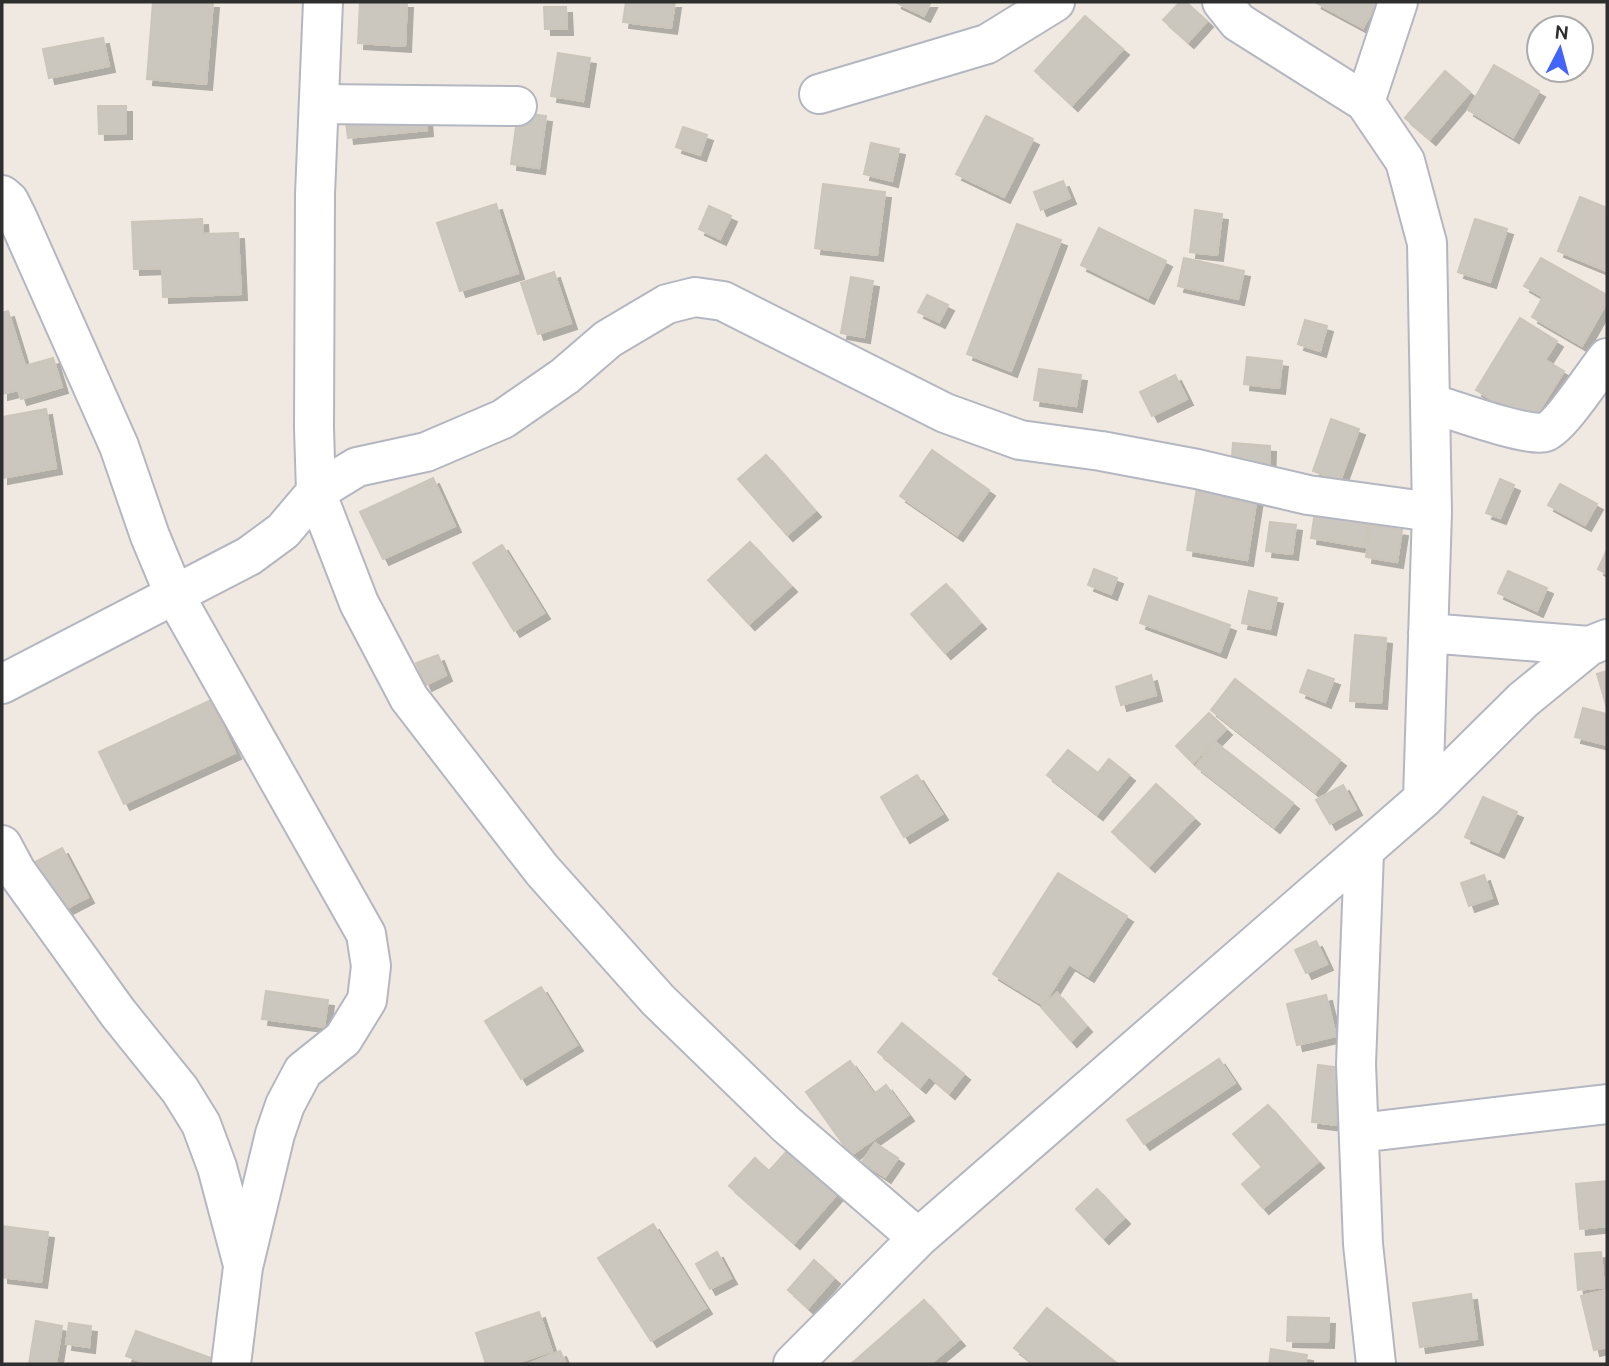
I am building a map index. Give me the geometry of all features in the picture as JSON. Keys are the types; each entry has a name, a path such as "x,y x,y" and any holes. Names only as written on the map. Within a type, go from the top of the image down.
{"street":[{"path":"323,2 315,194 316,492 359,603 409,698 542,870 668,1009 787,1125 918,1238"},
{"path":"819,94 987,44 1055,2"},
{"path":"1222,2 1238,22 1365,102 1405,161 1427,243 1432,512 1423,799"},
{"path":"1365,102 1398,2"},
{"path":"319,104 517,106"},
{"path":"2,195 9,201 18,219 119,446 150,536 175,596 366,934 371,966 367,1000 344,1039 303,1071 285,1105 275,1134 243,1267 231,1364"},
{"path":"2,684 175,596 257,550 283,531 316,492 358,467 426,452 503,419 565,376 608,339 667,304 695,297 723,301 945,413 1020,440 1101,451 1197,469 1307,495 1432,512"},
{"path":"1430,403 1527,432 1544,433 1557,423 1607,358"},
{"path":"1428,633 1598,643"},
{"path":"793,1364 918,1238 1364,852 1423,799 1523,700 1598,643"},
{"path":"2,845 16,871 118,1013 180,1090 201,1124 217,1167 243,1267"},
{"path":"1364,852 1356,1064 1363,1244 1376,1364"},
{"path":"1359,1133 1607,1104"}],"building":[{"path":"153,2 213,2 206,84 147,79"},
{"path":"360,2 407,2 405,46 358,43"},
{"path":"626,2 675,2 671,28 623,22"},
{"path":"895,2 931,2 924,16"},
{"path":"1180,2 1186,2 1207,21 1188,42 1163,20"},
{"path":"1315,2 1373,2 1376,4 1363,28"},
{"path":"544,7 566,7 567,29 545,29"},
{"path":"1085,16 1123,49 1072,105 1035,71"},
{"path":"103,38 109,66 49,78 43,49"},
{"path":"558,53 590,58 583,101 551,96"},
{"path":"1494,65 1539,91 1513,137 1468,110"},
{"path":"1445,71 1470,92 1430,139 1405,118"},
{"path":"98,106 126,106 126,133 99,134"},
{"path":"425,106 427,130 348,138 345,114"},
{"path":"518,112 546,116 539,168 511,164"},
{"path":"986,116 1033,139 1004,197 956,174"},
{"path":"683,127 707,135 700,155 676,147"},
{"path":"871,143 899,149 892,181 864,174"},
{"path":"1063,181 1070,198 1041,210 1034,192"},
{"path":"823,184 885,192 877,255 815,248"},
{"path":"1580,197 1607,208 1607,271 1558,251"},
{"path":"496,204 518,273 460,291 437,223"},
{"path":"709,206 731,216 720,239 699,229"},
{"path":"1195,210 1222,214 1217,255 1190,252"},
{"path":"202,219 203,234 238,233 241,294 163,297 162,268 134,269 132,222"},
{"path":"1475,219 1507,229 1490,282 1458,272"},
{"path":"1017,224 1061,240 1011,371 967,354"},
{"path":"1099,228 1166,261 1148,298 1081,265"},
{"path":"1184,258 1244,271 1238,299 1178,286"},
{"path":"1541,258 1607,295 1607,302 1582,346 1532,317 1543,297 1524,286"},
{"path":"554,272 571,323 538,334 521,283"},
{"path":"851,277 873,281 864,337 841,333"},
{"path":"927,295 948,305 939,322 918,312"},
{"path":"8,311 25,366 53,358 62,387 21,399 18,390 2,394 2,313"},
{"path":"1520,318 1557,341 1545,360 1564,371 1531,424 1476,390"},
{"path":"1305,320 1327,326 1320,351 1298,344"},
{"path":"1247,357 1282,361 1279,388 1244,384"},
{"path":"1039,369 1081,375 1076,406 1034,400"},
{"path":"1175,375 1187,399 1152,416 1140,392"},
{"path":"46,409 56,468 2,478 2,417"},
{"path":"1331,419 1359,429 1340,481 1313,471"},
{"path":"1233,443 1270,446 1269,475 1231,472"},
{"path":"932,450 989,490 957,535 900,496"},
{"path":"766,455 815,511 787,535 738,479"},
{"path":"433,478 455,526 383,559 360,512"},
{"path":"1500,479 1514,485 1500,518 1486,513"},
{"path":"1198,481 1258,490 1247,560 1187,550"},
{"path":"1560,484 1597,504 1585,525 1548,505"},
{"path":"1316,506 1370,515 1365,547 1311,538"},
{"path":"1270,522 1296,525 1292,554 1266,551"},
{"path":"1371,525 1402,530 1397,562 1366,557"},
{"path":"750,542 791,586 749,624 708,580"},
{"path":"502,545 544,613 514,631 473,563"},
{"path":"1607,550 1607,574 1598,569"},
{"path":"1094,569 1117,578 1111,594 1088,585"},
{"path":"1508,571 1547,588 1537,611 1498,593"},
{"path":"946,584 980,623 945,653 911,614"},
{"path":"1249,591 1277,598 1270,629 1242,623"},
{"path":"1149,596 1230,625 1220,652 1140,623"},
{"path":"1355,635 1386,638 1381,703 1350,701"},
{"path":"438,655 446,675 426,685 416,663"},
{"path":"1308,670 1334,679 1325,702 1300,692"},
{"path":"1607,671 1607,708 1597,674"},
{"path":"1151,675 1156,695 1121,705 1116,687"},
{"path":"1235,679 1340,760 1315,792 1211,710"},
{"path":"211,700 235,753 124,804 99,752"},
{"path":"1583,708 1607,714 1607,745 1575,737"},
{"path":"1209,713 1226,729 1193,763 1176,746"},
{"path":"1215,742 1293,803 1274,827 1196,766"},
{"path":"1068,750 1098,773 1109,759 1129,775 1097,814 1047,775"},
{"path":"917,775 942,814 904,837 881,797"},
{"path":"1156,784 1194,818 1149,866 1112,832"},
{"path":"1343,785 1356,809 1330,824 1316,800"},
{"path":"1483,797 1517,812 1498,852 1465,837"},
{"path":"62,848 88,897 50,917 24,868"},
{"path":"1058,873 1127,916 1088,976 1069,964 1043,1005 993,974"},
{"path":"1484,875 1492,898 1469,906 1461,883"},
{"path":"1316,941 1327,964 1306,973 1295,950"},
{"path":"541,987 577,1045 521,1079 485,1021"},
{"path":"266,991 328,1000 324,1027 262,1019"},
{"path":"1057,993 1086,1026 1071,1041 1041,1007"},
{"path":"1326,995 1336,1036 1297,1045 1287,1004"},
{"path":"902,1023 964,1074 949,1093 929,1076 920,1087 878,1052"},
{"path":"1219,1059 1235,1083 1144,1144 1127,1120"},
{"path":"850,1061 874,1094 886,1085 908,1115 851,1155 806,1092"},
{"path":"1318,1065 1343,1068 1336,1125 1312,1122"},
{"path":"1268,1105 1318,1162 1263,1208 1242,1184 1262,1167 1233,1134"},
{"path":"875,1143 898,1158 885,1177 862,1162"},
{"path":"789,1149 838,1193 794,1243 729,1186 755,1158 769,1171"},
{"path":"1607,1181 1607,1226 1580,1229 1576,1184"},
{"path":"1097,1189 1124,1218 1103,1238 1076,1209"},
{"path":"653,1224 706,1308 651,1341 598,1258"},
{"path":"2,1226 48,1232 41,1282 2,1277"},
{"path":"717,1252 731,1278 710,1289 696,1264"},
{"path":"1601,1252 1604,1287 1578,1290 1575,1254"},
{"path":"814,1260 834,1278 808,1308 788,1290"},
{"path":"1607,1290 1607,1347 1594,1350 1581,1296"},
{"path":"1471,1294 1477,1339 1420,1347 1413,1303"},
{"path":"924,1300 959,1340 930,1364 851,1364"},
{"path":"1047,1308 1118,1364 1034,1364 1014,1348"},
{"path":"539,1312 552,1351 513,1364 486,1364 476,1333"},
{"path":"1288,1317 1329,1318 1328,1342 1287,1341"},
{"path":"36,1321 62,1326 56,1364 29,1364"},
{"path":"69,1323 91,1326 89,1347 66,1344"},
{"path":"136,1331 214,1359 212,1364 148,1364 126,1356"},
{"path":"1271,1349 1307,1355 1305,1364 1269,1364"},
{"path":"560,1351 566,1364 529,1364"}]}
